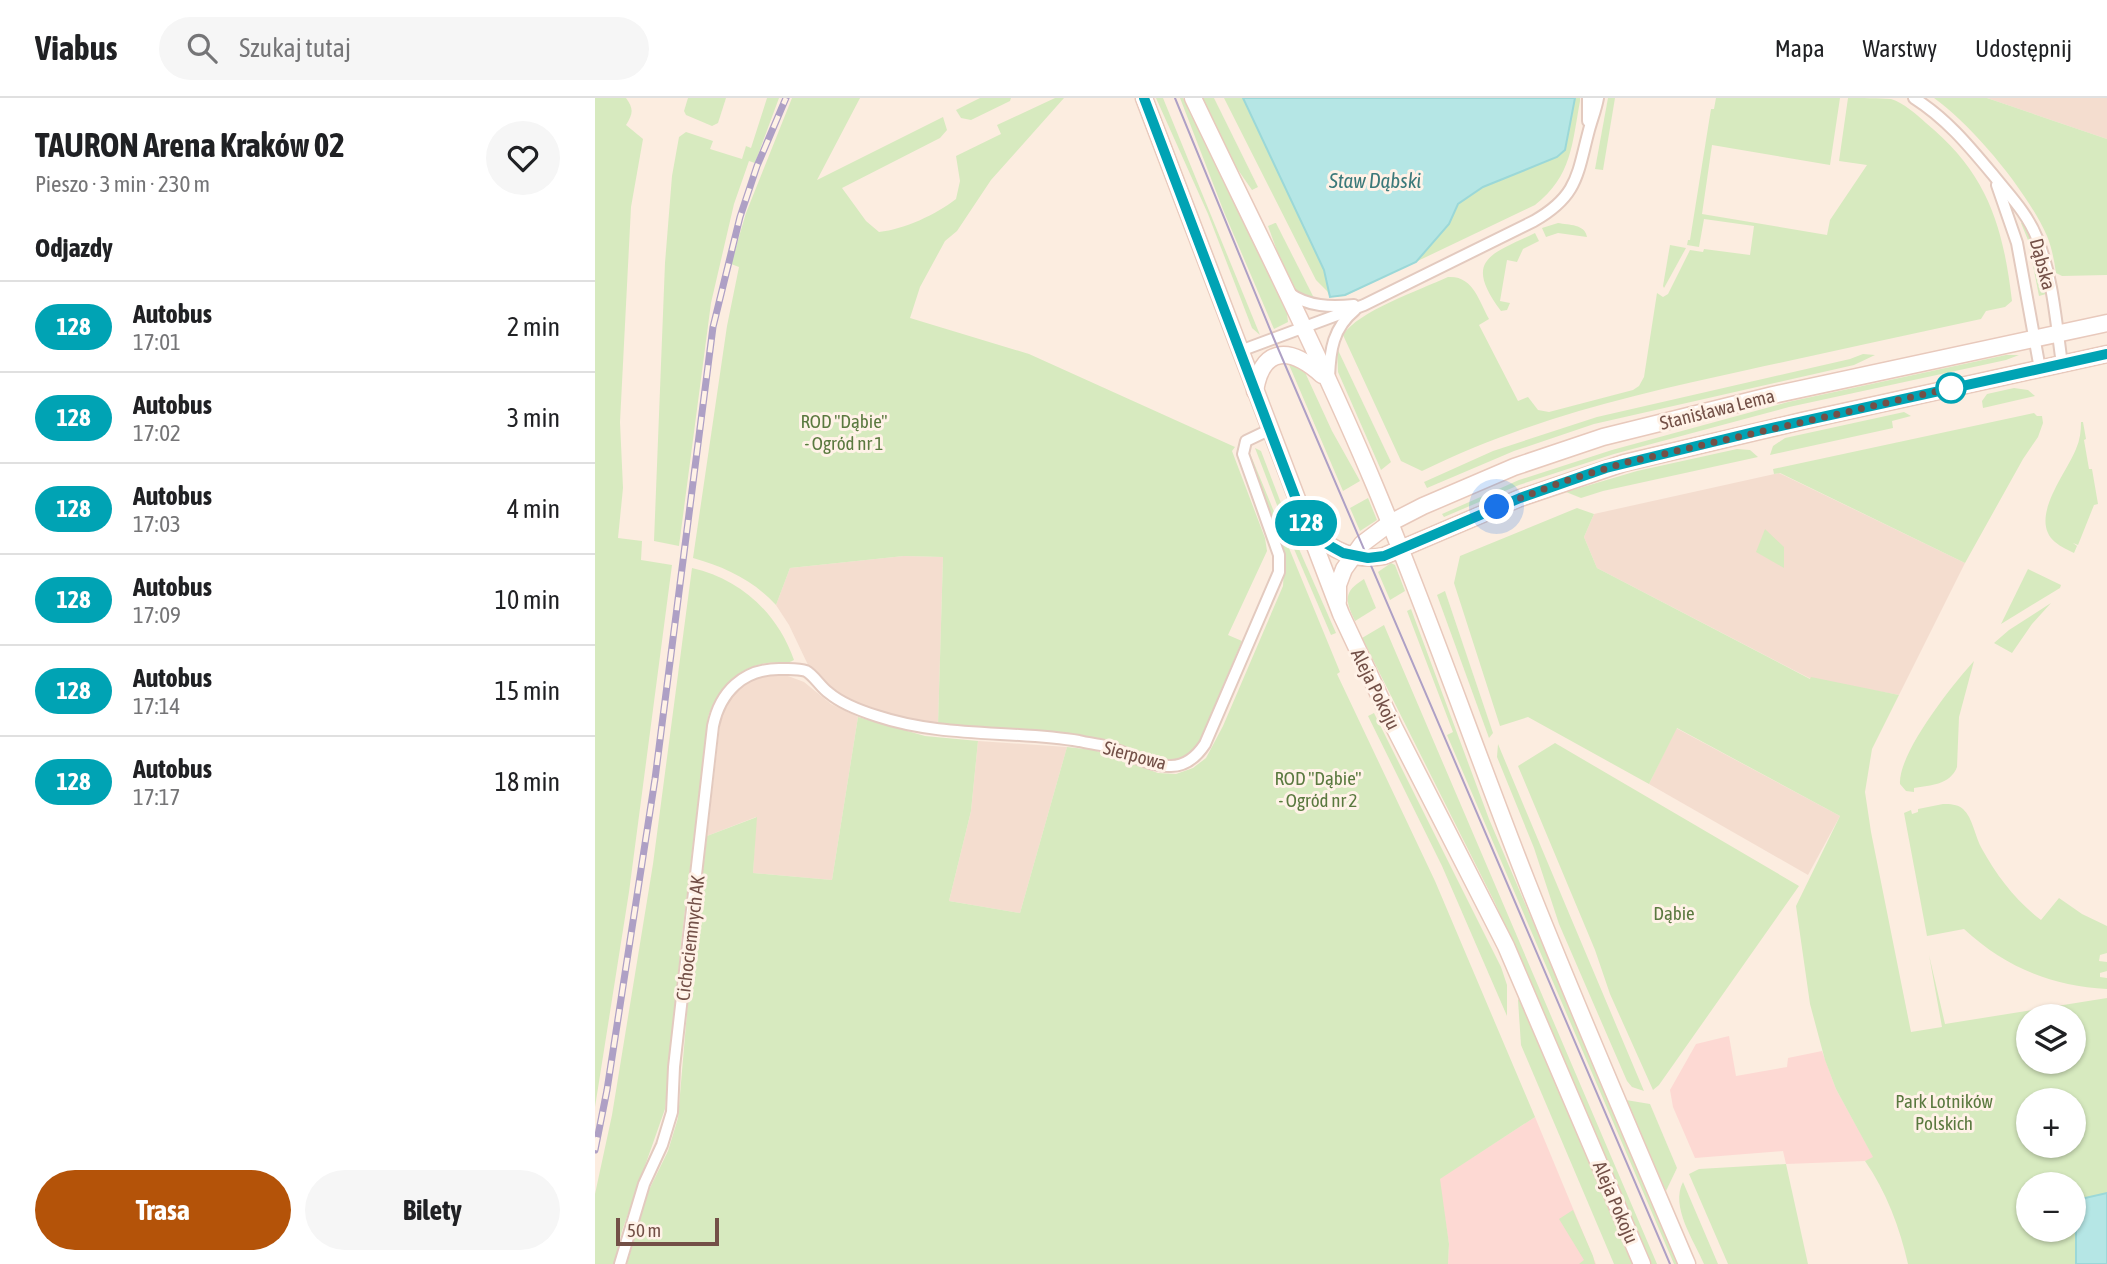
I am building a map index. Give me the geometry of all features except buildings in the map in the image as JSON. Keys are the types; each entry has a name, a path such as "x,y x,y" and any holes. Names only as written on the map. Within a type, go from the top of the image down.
{"main road":[{"name":"Aleja Pokoju","path":"1144,98 1341,614 1394,727 1506,946 1642,1264"},
{"path":"1193,98 1329,381 1390,523 1563,974 1687,1264"},
{"name":"Stanisława Lema","path":"1341,614 1338,585 1343,569 1362,544 1390,523 1482,479 1603,437 1773,395 2107,323"},
{"name":"Stanisława Lema","path":"1351,556 1376,557 1401,550 1520,498 1615,466 1758,431 2107,354"},
{"path":"1255,391 1261,370 1281,355 1301,359 1329,381"},
{"path":"1307,528 1332,547 1351,556"}],"street":[{"path":"1588,98 1589,130"},
{"path":"1240,351 1364,305 1552,210 1565,197 1577,178 1598,98"},
{"name":"Dąbska","path":"1914,98 1955,130 2019,204 2043,254 2062,364"},
{"name":"Dąbska","path":"1994,176 2017,243 2040,369"},
{"path":"1283,288 1297,299 1311,304 1364,305"},
{"path":"1329,381 1330,355 1337,332 1345,320 1364,305"},
{"name":"Sierpowa","path":"806,672 830,694 890,720 937,729 1076,741 1105,746 1165,766 1187,763 1205,744 1279,572 1279,555 1243,454 1246,441 1269,430"},
{"name":"Cichociemnych AK","path":"620,1264 643,1184 662,1145 672,1112 674,1067 718,707 728,691 746,676 769,670 806,672"}],"shaded area":[{"path":"1987,98 2107,98 2107,139"},
{"path":"1779,473 1965,563 1899,695 1811,679 1597,568 1584,537 1594,514"},
{"path":"904,556 943,557 938,725 893,716 832,690 809,667 776,605 790,568"},
{"path":"772,675 788,676 804,682 831,704 858,717 832,880 753,873 756,817 707,836 721,717 740,688 755,679"},
{"path":"1676,728 1840,816 1808,875 1649,784"},
{"path":"978,741 1067,747 1020,913 949,901 971,811"},
{"path":"1729,1036 1736,1076 1787,1067 1788,1058 1822,1051 1836,1089 1874,1158 1865,1161 1786,1164 1783,1151 1695,1158 1673,1107 1670,1090 1696,1044"},
{"path":"1535,1117 1596,1264 1448,1264 1449,1244 1439,1179"}],"green space":[{"path":"595,98 626,98 632,112 626,125 643,139 631,207 620,422 623,488 618,538 642,541 641,560 672,565 629,892 595,1107"},
{"path":"688,98 726,98 718,123 712,126 686,115 684,111"},
{"path":"767,98 779,98 755,163 749,161 734,204 711,303 679,546 654,541 665,263 672,176 679,137 686,132 713,141 710,149 742,159 746,146 751,148"},
{"name":"ROD \"Dąbie\" - Ogród nr 1","path":"792,98 860,98 817,180 943,117 947,130 940,138 842,188 866,221 879,232 919,220 956,199 960,181 956,156 1001,134 997,125 1055,98 1064,98 991,180 957,231 945,241 920,287 910,318 1029,354 1235,447 1232,451 1265,538 1267,551 1228,635 1242,641 1200,740 1193,751 1182,758 1156,758 1108,741 1071,734 938,725 943,557 904,556 790,568 776,605 758,588 738,575 693,558 727,326 739,267 731,264 746,213"},
{"path":"980,98 1011,98 1010,101 971,120 961,118 956,110"},
{"path":"1156,98 1163,98 1260,335 1252,328 1208,214"},
{"path":"1180,98 1183,98 1190,110 1287,313 1288,322 1274,329 1224,212"},
{"path":"1202,98 1214,98 1258,187 1252,190 1236,167"},
{"name":"Staw Dąbski","path":"1224,98 1580,98 1580,101 1572,145 1563,171 1557,183 1535,205 1345,296 1330,297 1316,280"},
{"path":"1608,98 1615,98 1603,170 1595,169"},
{"path":"1716,98 1840,98 1830,165 1712,145 1702,214 1827,235 1830,220 1867,165 1839,161 1848,98 1891,99 1910,109 1947,142 1978,181 1997,224 2012,301 2005,307 1986,311 1981,319 1705,379 1582,410 1501,437 1422,471 1401,461 1343,335 1351,326 1375,310 1448,277 1464,280 1478,297 1489,319 1479,325 1518,401 1528,397 1538,410 1549,412 1633,390 1639,386 1644,377 1657,293 1663,297 1668,294 1690,250 1703,252 1704,249 1750,255 1754,226 1704,219 1699,247 1687,245 1711,109 1714,109"},
{"path":"1934,98 1987,98 2107,139 2107,275 2062,276 2056,273 2047,236 2027,200 1998,161 1966,125"},
{"path":"2023,222 2037,252 2046,294 2039,296 2028,240 2021,223"},
{"path":"1276,223 1315,300 1296,293 1289,284 1268,226"},
{"path":"1558,223 1580,227 1587,237 1558,233 1546,237 1542,228"},
{"path":"1535,233 1539,241 1523,249 1517,262 1507,260 1500,301 1510,303 1507,310 1501,311 1489,294 1483,269 1487,260 1495,253"},
{"path":"1670,245 1686,248 1664,288 1663,286"},
{"path":"1337,348 1391,462 1381,470 1338,372"},
{"path":"1863,354 1875,355 1854,365 1594,424 1514,451 1427,488 1424,482 1493,451 1597,417"},
{"path":"2006,355 2019,355 1789,407 1614,454 1519,485 1444,517 1442,514 1519,480 1612,450 1788,402"},
{"path":"1287,360 1303,368 1332,431 1360,481 1343,491"},
{"path":"2014,388 2028,390 2035,396 1983,408 1982,401 1987,394"},
{"path":"1904,412 1911,416 1892,421 1893,428 1770,455 1773,446 1785,438"},
{"path":"2034,413 2042,416 2043,423 2038,437 1965,563 1780,473 1774,474 1773,469"},
{"path":"2081,422 2098,504 2094,505 2078,545 2073,543 2077,546 2074,553 2055,542 2045,521 2052,496 2077,446"},
{"path":"1255,448 1261,451 1289,524 1285,526"},
{"path":"1737,449 1750,450 1758,457 1581,498 1566,492 1637,471"},
{"name":"ROD \"Dąbie\" - Ogród nr 2","path":"1249,451 1340,672 1337,674 1435,881 1535,1117 1440,1179 1449,1244 1448,1264 627,1264 648,1192 668,1151 678,1118 689,989 707,836 757,817 753,873 832,880 858,717 925,736 978,741 971,811 949,901 1020,913 1067,747 1094,750 1158,773 1176,774 1193,768 1206,758 1223,726 1283,586 1285,553 1248,456"},
{"path":"1368,498 1377,520 1360,531 1350,508"},
{"name":"Park Lotników Polskich","path":"1577,508 1594,514 1584,537 1597,568 1810,679 1811,677 1899,695 1872,749 1865,792 1911,1032 1942,1027 1929,955 1945,1024 2016,1013 2016,1074 2086,1074 2086,1004 2070,1004 2107,998 2107,1264 1908,1264 1891,1210 1865,1161 1873,1157 1836,1089 1825,1060 1810,1004 1796,906 1840,816 1677,728 1649,784 1528,717 1500,726 1454,583 1460,556"},
{"path":"1765,529 1784,547 1784,568 1756,552"},
{"path":"1295,540 1336,633 1331,635 1291,542"},
{"path":"1391,563 1395,565 1405,591 1390,600 1378,572"},
{"path":"692,568 726,580 755,600 778,627 794,660 756,665 738,674 717,697 708,717 665,1109 622,1231 614,1264 595,1264 595,1194 612,1115 653,864"},
{"path":"2028,569 2061,585 2060,588 2001,624"},
{"path":"1364,579 1376,608 1355,621 1349,607 1349,592"},
{"path":"1445,591 1493,733 1489,738 1437,595"},
{"path":"2051,603 2012,653 1994,643 2009,630"},
{"path":"1411,609 1489,819 1679,1264 1674,1264 1447,735 1453,732 1407,611"},
{"path":"1384,625 1657,1264 1651,1264 1495,903 1362,638"},
{"path":"1974,661 1959,717 1957,767 1954,773 1945,781 1914,788 1914,792 1906,791 1900,784 1908,755 1928,720"},
{"path":"1374,713 1501,967 1507,985 1507,1016 1442,866 1368,716"},
{"name":"Dąbie","path":"1555,743 1799,886 1653,1090 1610,994 1595,950 1518,766"},
{"path":"1498,744 1644,1091 1632,1087 1627,1081 1559,924 1534,848 1497,757"},
{"path":"1943,804 1963,809 1994,869 2015,896 2041,920 2059,898 2082,914 2107,926 2107,953 2100,955 2099,961 2107,962 2107,971 2100,973 2100,977 2107,978 2107,989 2067,984 2030,972 1996,954 1964,929 1927,936 1904,813 1911,810 1912,814 1918,812 1918,809"},
{"path":"1520,998 1633,1264 1614,1264 1521,1045"},
{"path":"1626,1100 1650,1104 1677,1168 1666,1191"},
{"path":"1786,1164 1808,1264 1728,1264 1689,1174 1699,1169"},
{"path":"1683,1182 1718,1264 1704,1264 1685,1223 1679,1202"},
{"path":"1573,1210 1595,1264 1579,1264 1584,1260 1559,1219"}],"water":[{"name":"Staw Dąbski","path":"1243,98 1575,98 1565,150 1557,157 1483,187 1458,204 1449,224 1416,262 1345,295 1330,297 1324,270"},
{"path":"2107,1193 2107,1264 2076,1264 2076,1242 2086,1242 2086,1198"}],"tram line":[{"path":"1175,98 1274,339 1670,1264"}],"railway":[{"path":"595,1150 607,1090 655,779 713,327 740,217 757,166 786,98"}],"bus line":[{"name":"128","path":"1144,98 1307,528 1332,547 1351,556 1384,556 1520,498 1624,463 2107,354"}],"route":[{"path":"1497,507 1562,482 1624,463 1951,388"}]}
